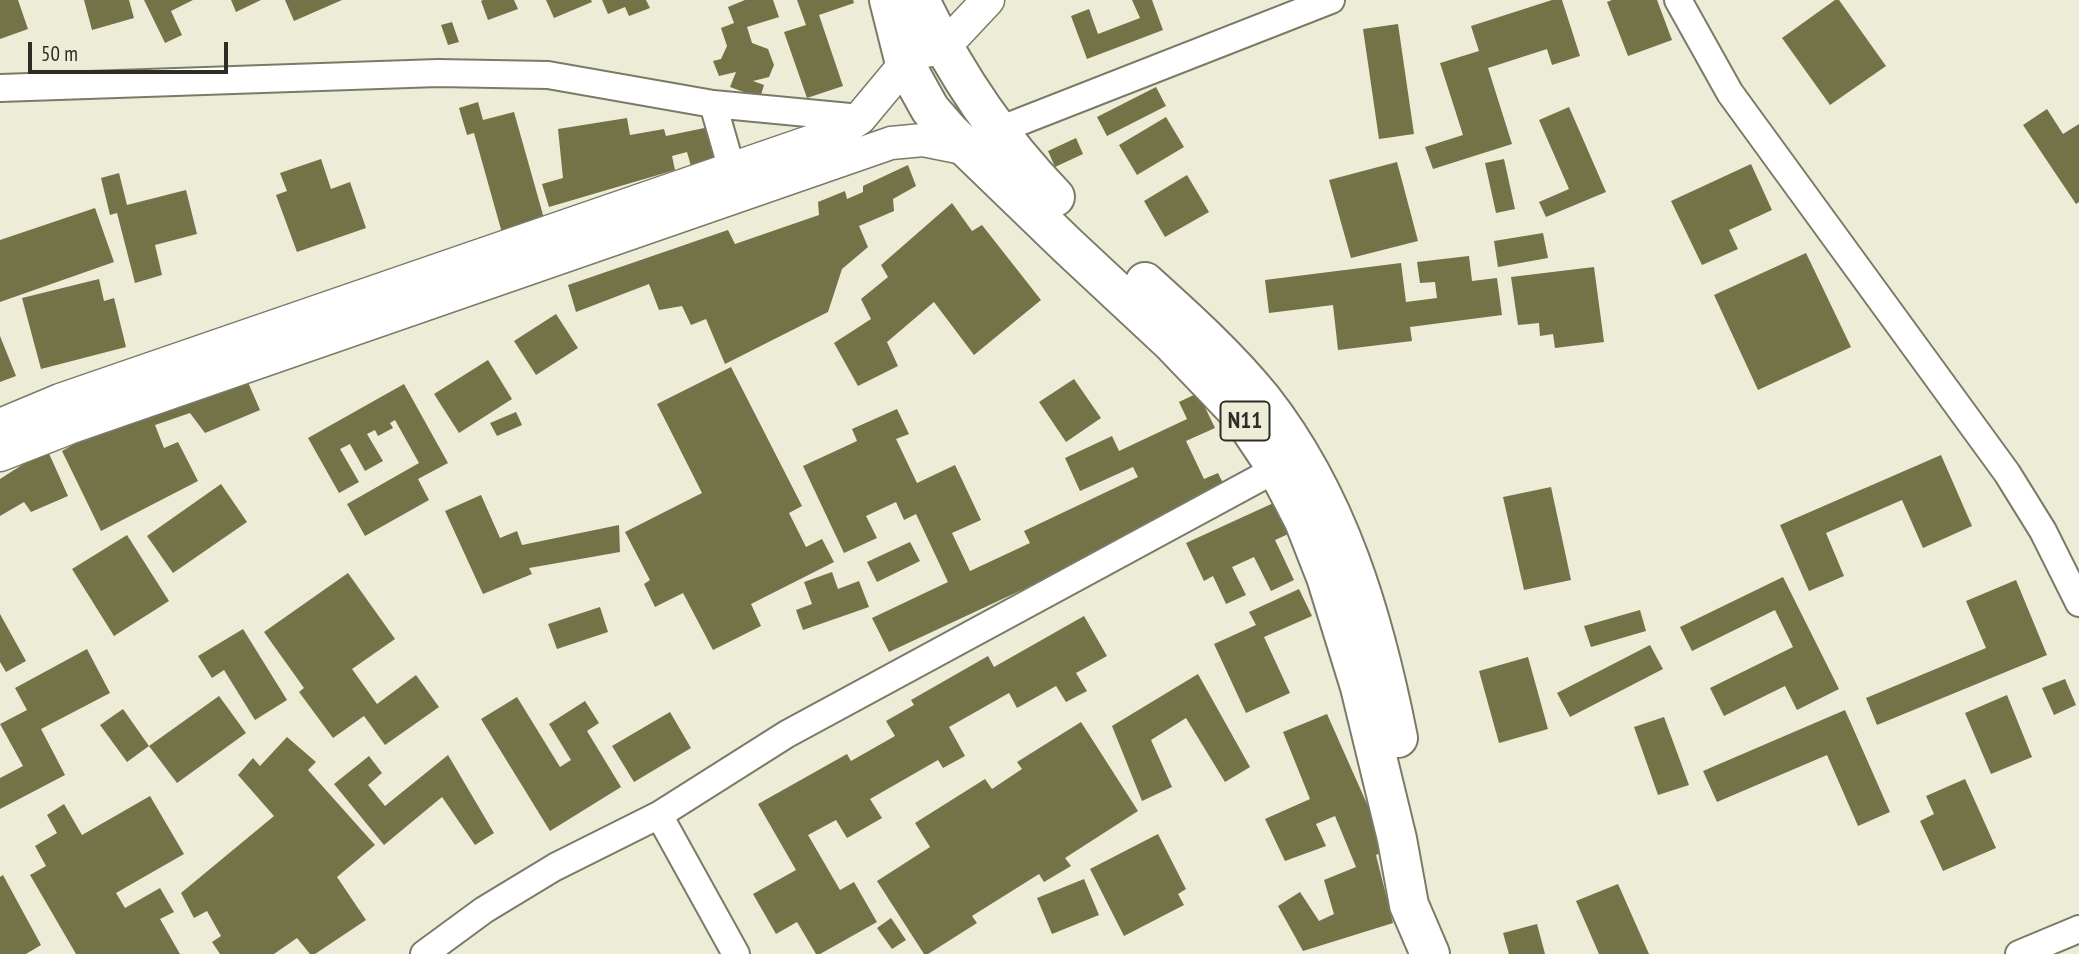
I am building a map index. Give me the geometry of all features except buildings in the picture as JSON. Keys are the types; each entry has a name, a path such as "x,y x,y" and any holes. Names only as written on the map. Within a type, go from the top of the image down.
{"highway":[{"name":"N11","path":"888,0 905,64 930,109 950,132 989,135"},
{"name":"N11","path":"920,0 989,135 1068,246 1172,343 1289,462 1304,522 1326,577 1360,687 1397,839 1409,905 1429,951"}],"street":[{"path":"0,425 60,400 732,170 843,129 860,118 905,64 920,51 943,48 988,0"},
{"path":"0,455 96,418 891,143 989,135 1331,0"},
{"path":"1678,0 1730,93 2007,473 2043,531 2079,603"},
{"path":"0,88 438,73 548,75 713,104 860,118"},
{"path":"713,104 732,170"},
{"path":"424,954 484,910 555,867 659,815 787,734 1289,462"},
{"path":"659,815 736,954"},
{"path":"2020,954 2079,929"}]}
